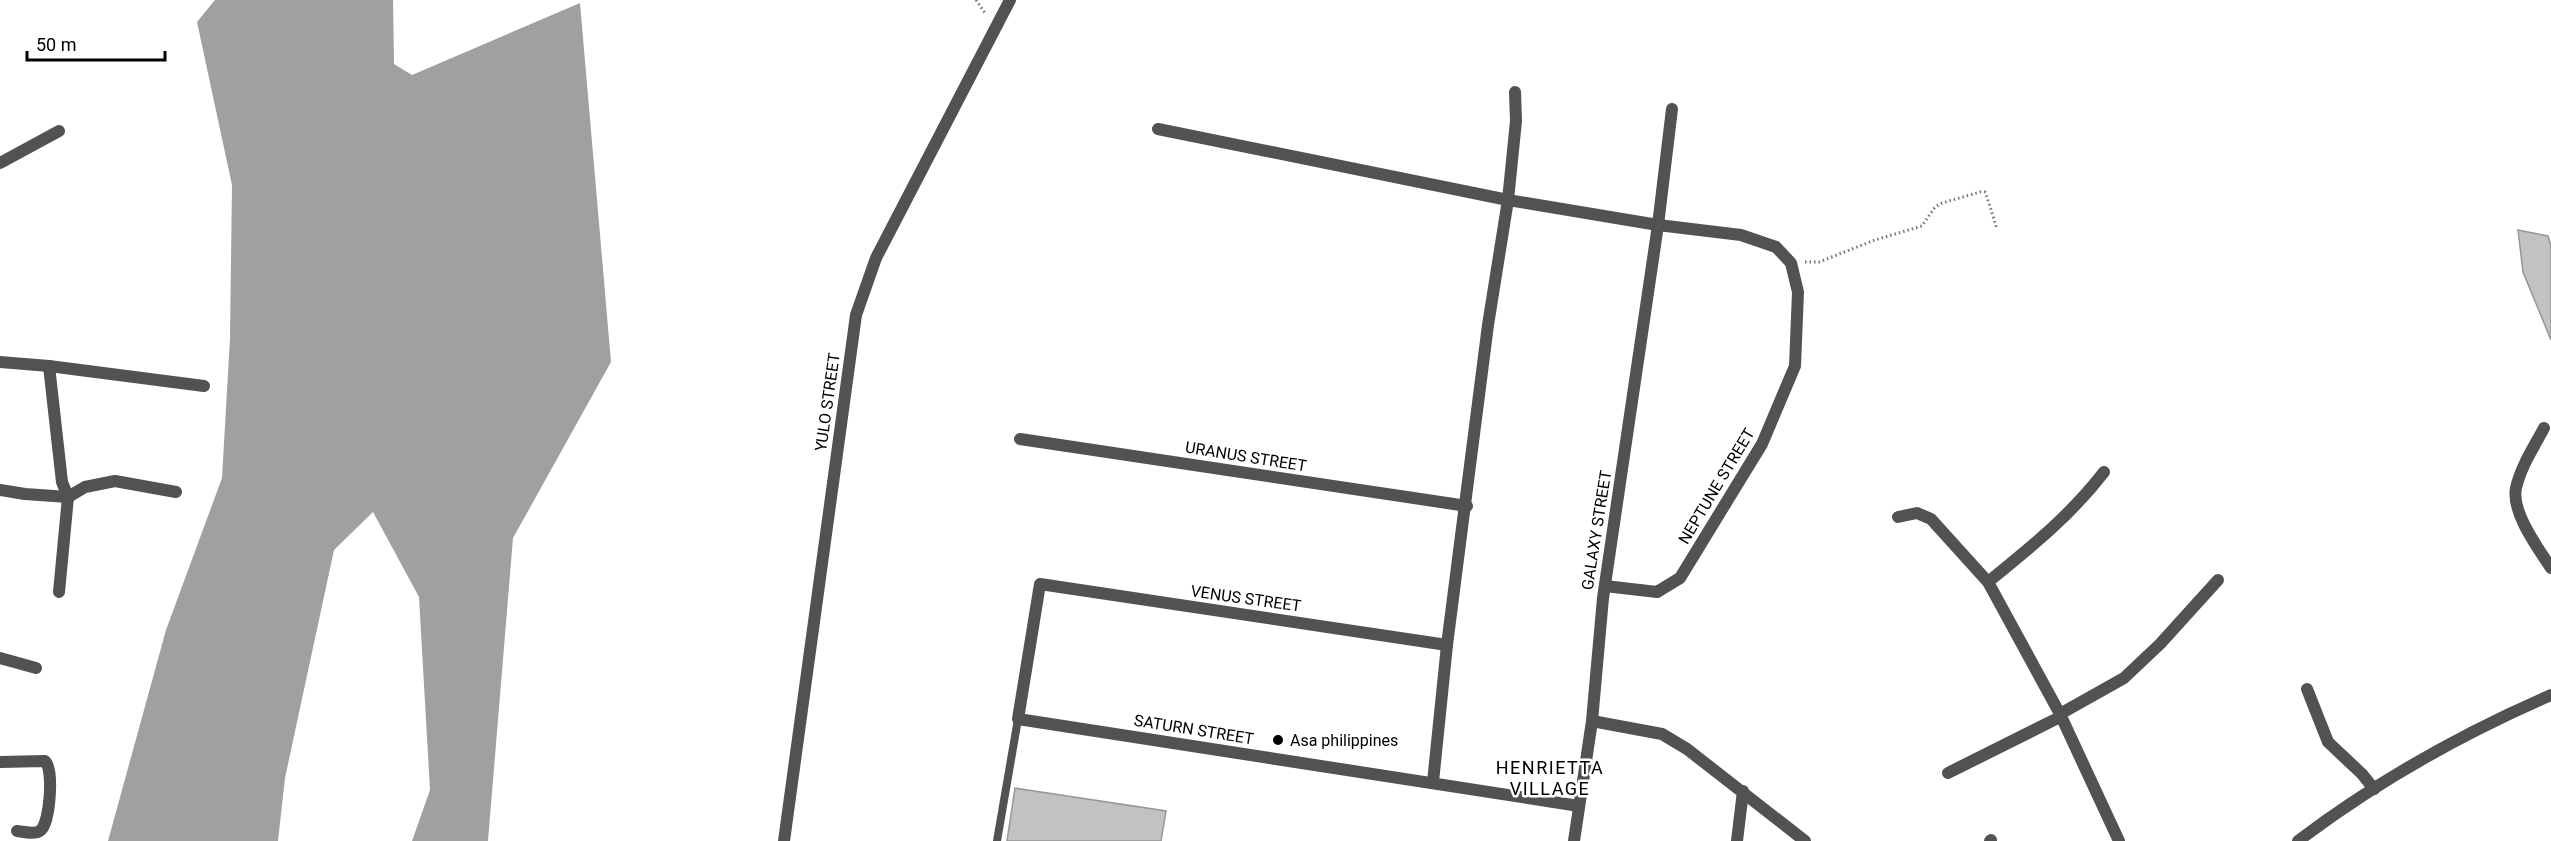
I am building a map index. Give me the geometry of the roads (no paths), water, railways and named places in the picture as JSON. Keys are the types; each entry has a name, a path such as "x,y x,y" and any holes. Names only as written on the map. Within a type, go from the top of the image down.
{"street":[{"name":"YULO STREET","path":"784,841 856,315 876,258 1010,0"},
{"path":"1433,782 1447,645 1467,506 1488,325 1508,200 1516,113 1515,92"},
{"name":"GALAXY STREET","path":"1574,841 1592,721 1605,586 1658,225 1672,109"},
{"path":"1158,129 1508,200 1658,225"},
{"path":"0,163 59,131"},
{"name":"NEPTUNE STREET","path":"1605,586 1657,592 1680,578 1762,444 1795,366 1798,292 1791,263 1776,246 1741,235 1658,225"},
{"path":"0,362 204,386"},
{"path":"49,366 62,482 68,497 59,592"},
{"path":"2544,428 2524,464 2516,490 2520,515 2551,568"},
{"name":"URANUS STREET","path":"1020,439 1467,506"},
{"path":"1988,582 2054,529 2104,472"},
{"path":"0,490 68,497 85,487 115,482 176,492"},
{"path":"1898,517 1917,513 1931,519 1988,582 2060,716 2119,841"},
{"path":"1948,773 2060,716 2124,678 2160,644 2218,580"},
{"name":"VENUS STREET","path":"1018,719 1040,584 1447,645"},
{"path":"0,658 36,668"},
{"path":"2307,689 2328,742 2362,774 2374,789"},
{"path":"2298,841 2327,819 2453,741 2551,695"},
{"name":"SATURN STREET","path":"1018,719 1579,806"},
{"path":"1592,721 1662,734 1687,749 1805,841"},
{"path":"0,762 45,761 50,768 49,806 45,822 40,831 36,833 17,831"},
{"path":"1737,841 1743,791"}],"lane":[{"path":"997,841 1018,719"}],"place":[{"name":"Asa philippines","path":"1278,740"}],"district":[{"name":"HENRIETTA VILLAGE","path":"1550,778"}]}
